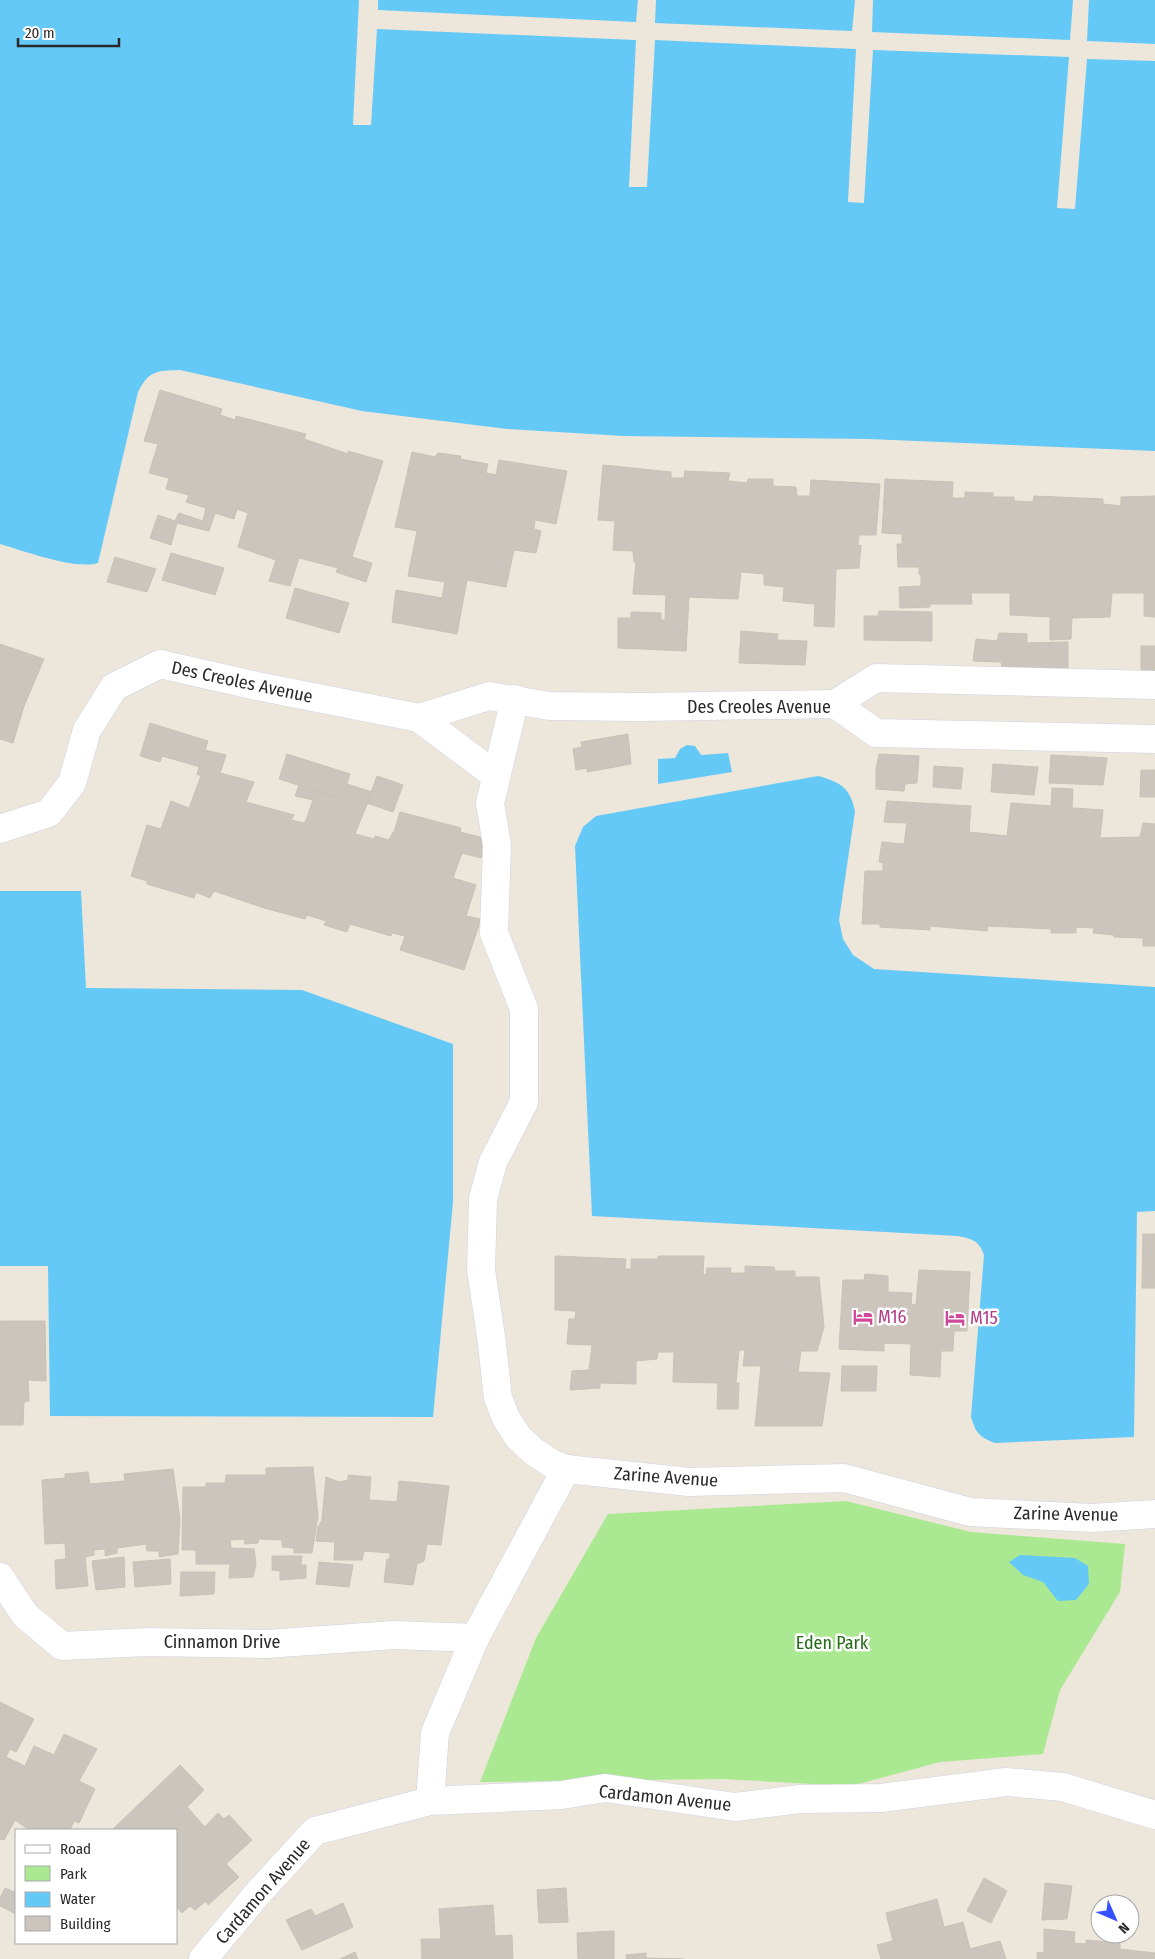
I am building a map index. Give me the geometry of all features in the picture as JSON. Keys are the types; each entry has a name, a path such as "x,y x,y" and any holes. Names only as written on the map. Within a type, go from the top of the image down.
{"street":[{"name":"Des Creoles Avenue","path":"0,829 49,813 72,783 87,730 114,687 160,664 257,686 420,718 496,775"},
{"path":"835,704 876,678 1155,685"},
{"name":"Des Creoles Avenue","path":"420,718 489,696 550,706 641,708 835,704 876,734 1155,739"},
{"name":"Zarine Avenue","path":"515,699 490,803 496,844 494,933 524,1009 524,1102 493,1162 483,1199 481,1270 498,1398 506,1418 518,1437 533,1451 552,1463 566,1468 689,1482 844,1478 970,1512 1092,1518 1155,1514"},
{"path":"430,1801 435,1733 476,1638 566,1468"},
{"name":"Cinnamon Drive","path":"0,1577 25,1615 62,1646 147,1642 266,1644 395,1635 476,1638"},
{"name":"Cardamon Avenue","path":"202,1959 259,1892 316,1831 430,1801 562,1795 605,1788 735,1807 801,1798 881,1798 1006,1782 1063,1787 1155,1815"}],"green space":[{"name":"Eden Park","path":"846,1501 971,1532 1125,1544 1120,1592 1060,1690 1043,1754 940,1762 851,1786 722,1779 480,1782 536,1638 608,1514"}],"water":[{"path":"0,0 1155,0 1155,451 868,439 623,436 507,429 362,411 180,370 165,371 154,373 146,379 138,392 98,563 76,564 63,562 0,544"},
{"path":"687,745 695,746 701,755 728,753 732,772 658,784 658,759 675,758 680,749"},
{"path":"818,776 838,783 847,791 853,803 855,811 839,920 843,939 853,955 874,969 1155,987 1155,1211 1137,1212 1134,1437 995,1443 979,1434 971,1417 984,1255 980,1246 971,1239 958,1236 592,1216 575,846 583,827 596,816"},
{"path":"0,891 81,891 86,988 302,990 453,1044 453,1202 433,1417 50,1416 48,1266 0,1266"},
{"path":"1020,1555 1075,1558 1088,1566 1089,1584 1076,1600 1058,1601 1043,1582 1023,1575 1009,1562"}],"pier":[{"path":"359,0 378,0 378,10 636,22 638,0 656,0 655,23 852,31 855,0 873,0 872,32 1070,40 1073,0 1089,0 1087,41 1155,44 1155,61 1087,59 1075,209 1057,208 1069,57 873,50 864,203 848,202 856,49 655,40 647,187 629,187 636,40 377,29 371,125 353,125"}],"building":[{"path":"160,390 222,409 220,415 235,420 236,416 306,434 304,439 348,454 348,451 383,461 352,557 372,563 366,582 336,572 338,568 299,558 290,586 269,581 276,560 238,547 248,513 237,509 234,519 215,513 209,531 177,523 171,545 150,538 158,515 175,521 179,513 203,521 206,508 186,502 189,495 166,489 169,478 149,473 158,444 144,441"},
{"path":"412,452 435,457 438,453 461,456 460,459 488,464 486,473 496,475 499,460 567,471 556,524 535,520 534,529 541,531 536,553 514,550 506,587 467,580 457,634 392,622 396,590 442,598 445,582 408,576 417,531 395,527"},
{"path":"603,465 671,472 671,478 684,478 685,471 730,473 728,481 747,483 748,479 773,479 773,486 796,487 797,496 810,496 811,480 880,484 876,535 859,535 858,546 861,545 859,568 836,569 834,627 814,626 815,604 783,601 784,587 764,585 764,574 741,572 738,599 689,597 686,651 618,648 618,618 631,618 631,612 661,613 661,620 665,620 666,595 633,594 636,562 634,562 633,551 613,550 615,521 598,520"},
{"path":"885,479 953,482 952,498 965,498 965,492 993,493 993,497 1014,497 1014,501 1033,502 1034,496 1103,499 1103,504 1121,506 1121,497 1155,496 1155,617 1144,616 1144,593 1112,593 1110,617 1072,618 1071,639 1050,640 1050,617 1010,615 1010,593 971,593 972,604 930,604 930,607 900,608 899,587 921,586 921,575 919,574 919,567 898,567 897,544 902,544 902,534 882,533"},
{"path":"171,553 224,568 215,595 162,580"},
{"path":"115,557 156,569 147,592 107,582"},
{"path":"295,588 349,603 339,633 286,618"},
{"path":"879,611 932,612 932,641 864,640 864,616 878,616"},
{"path":"741,631 778,634 777,640 807,641 805,665 739,663"},
{"path":"999,633 1027,634 1027,643 1068,642 1068,672 1003,672 1001,662 973,661 976,639 997,641"},
{"path":"0,644 44,659 24,706 13,743 0,739"},
{"path":"1141,646 1155,646 1155,674 1141,675"},
{"path":"150,723 208,741 200,767 162,756 160,762 140,756"},
{"path":"628,734 631,764 587,772 587,768 576,770 573,749 582,747 581,742"},
{"path":"205,750 226,755 220,773 254,782 246,802 294,815 291,820 305,823 313,800 295,796 299,785 342,799 347,784 372,792 355,834 374,839 375,836 389,840 394,832 400,812 461,828 460,832 487,839 481,858 462,853 453,878 476,885 466,916 481,919 464,970 400,950 405,936 392,933 391,936 350,924 347,932 324,925 326,921 307,915 305,919 264,908 214,891 210,898 196,892 194,898 147,884 147,881 131,876 147,825 161,829 171,801 189,808 201,776 197,774"},
{"path":"287,754 350,774 342,799 279,779"},
{"path":"879,754 919,756 917,783 905,784 904,791 876,789 876,769"},
{"path":"1051,755 1107,758 1103,785 1049,783"},
{"path":"993,764 1038,767 1034,795 991,792"},
{"path":"934,766 963,768 961,789 933,787"},
{"path":"1141,770 1155,770 1155,797 1140,797"},
{"path":"377,776 403,785 393,812 367,803"},
{"path":"1052,788 1073,789 1072,808 1103,810 1100,838 1140,837 1143,823 1155,824 1155,946 1143,946 1143,938 1114,937 1114,935 1093,933 1094,928 1076,927 1076,933 1051,933 1051,929 988,926 987,931 930,926 930,930 880,927 880,924 862,924 865,871 883,871 883,863 879,862 882,842 904,844 907,823 884,822 887,801 971,806 969,832 1007,836 1011,803 1051,806"},
{"path":"1143,1234 1155,1234 1155,1288 1142,1288"},
{"path":"555,1256 626,1259 625,1269 631,1269 631,1259 658,1259 658,1256 704,1256 703,1274 706,1275 707,1268 731,1268 730,1273 745,1273 745,1266 774,1267 775,1271 795,1271 795,1277 819,1277 824,1327 817,1351 801,1351 798,1372 830,1373 822,1426 755,1426 761,1366 743,1366 745,1350 739,1350 736,1383 739,1383 738,1409 717,1409 718,1383 673,1382 674,1352 658,1352 657,1359 636,1361 636,1384 600,1383 600,1388 570,1390 572,1371 589,1370 592,1345 567,1344 569,1319 575,1319 576,1311 555,1310"},
{"path":"919,1270 970,1272 967,1331 954,1331 953,1351 941,1351 940,1377 910,1375 911,1344 884,1343 884,1351 839,1349 843,1280 864,1280 865,1274 888,1276 888,1292 912,1293 911,1304 916,1305"},
{"path":"0,1321 45,1321 46,1381 28,1380 29,1401 24,1402 23,1425 0,1425"},
{"path":"842,1366 877,1366 876,1391 841,1391"},
{"path":"313,1467 318,1516 312,1553 294,1553 294,1548 282,1547 282,1540 259,1539 258,1543 245,1544 244,1539 230,1540 231,1548 254,1549 256,1564 253,1577 229,1578 230,1564 196,1564 196,1550 182,1550 183,1487 206,1487 206,1483 225,1483 226,1475 266,1475 266,1468"},
{"path":"173,1469 180,1519 178,1554 159,1557 159,1551 147,1551 146,1544 117,1548 117,1553 105,1556 105,1549 94,1550 94,1555 85,1557 88,1586 56,1589 55,1560 66,1559 65,1543 45,1544 42,1480 65,1478 65,1474 88,1472 90,1484 125,1481 124,1474"},
{"path":"348,1475 371,1477 369,1500 397,1502 399,1481 449,1486 441,1545 427,1544 424,1561 417,1564 413,1585 384,1582 387,1559 390,1559 390,1553 364,1551 362,1560 334,1560 335,1542 316,1541 318,1527 322,1520 326,1477 339,1482 348,1480"},
{"path":"272,1556 302,1556 301,1565 306,1565 306,1578 280,1580 280,1571 272,1570"},
{"path":"124,1557 125,1587 96,1590 92,1561"},
{"path":"170,1559 171,1584 135,1587 133,1562"},
{"path":"319,1562 353,1565 349,1587 316,1584"},
{"path":"181,1572 215,1572 214,1594 180,1596"},
{"path":"0,1702 34,1719 16,1752 10,1749 6,1757 25,1766 34,1746 54,1755 64,1734 97,1749 79,1781 95,1789 79,1823 74,1821 70,1829 28,1829 15,1820 4,1840 0,1839"},
{"path":"180,1765 204,1790 187,1807 205,1827 218,1813 224,1819 229,1815 252,1840 226,1864 239,1877 208,1905 206,1901 195,1910 190,1906 182,1913 178,1908 178,1829 113,1829"},
{"path":"984,1878 1007,1891 991,1923 967,1911"},
{"path":"1045,1883 1072,1886 1067,1919 1042,1920"},
{"path":"5,1888 15,1893 14,1913 0,1906 0,1898"},
{"path":"566,1888 568,1922 539,1923 537,1890"},
{"path":"937,1899 944,1927 963,1922 970,1949 1000,1941 1006,1959 881,1959 877,1945 893,1941 886,1913"},
{"path":"343,1903 353,1927 302,1950 286,1920 311,1909 315,1916"},
{"path":"493,1905 495,1936 512,1935 513,1959 422,1959 421,1939 441,1939 439,1909"},
{"path":"1044,1929 1075,1932 1074,1943 1086,1944 1086,1940 1090,1940 1090,1944 1120,1944 1120,1949 1155,1953 1155,1959 1037,1959 1037,1953 1044,1952"},
{"path":"614,1931 614,1959 578,1959 577,1933"},
{"path":"355,1952 358,1959 340,1959"},
{"path":"646,1953 646,1958 684,1959 627,1959 626,1955"}],"place":[{"name":"M16","path":"863,1317"},
{"name":"M15","path":"955,1318"}]}
